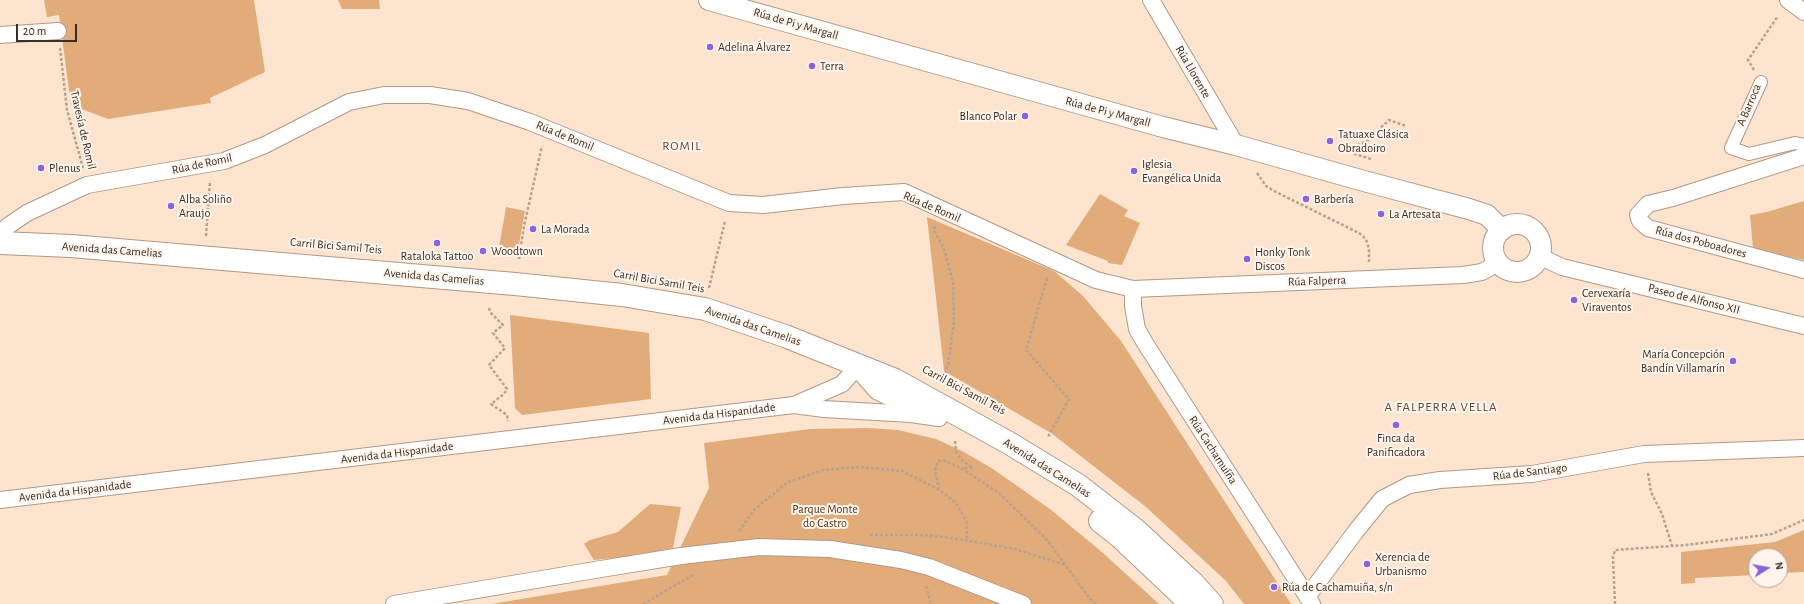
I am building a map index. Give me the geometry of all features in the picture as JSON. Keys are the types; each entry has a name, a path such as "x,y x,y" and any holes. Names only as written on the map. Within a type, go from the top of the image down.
{"main road":[{"name":"Avenida das Camelias","path":"0,243 71,246 622,295 705,309 785,336 895,380 1009,443 1078,485 1137,531 1193,583 1212,604"},
{"name":"Avenida das Camelias","path":"858,366 879,389 939,418 1060,490 1119,536 1191,604"}],"street":[{"name":"Rúa de Pi y Margall","path":"709,0 1164,127 1242,146 1364,181 1470,209 1487,215 1502,230"},
{"name":"Rúa Llorente","path":"1151,0 1242,146"},
{"path":"1788,0 1804,12"},
{"path":"0,35 58,37"},
{"name":"A Barroca","path":"1762,82 1731,148 1749,154 1796,142 1804,145"},
{"name":"Rúa de Romil","path":"0,234 8,226 27,213 87,185 224,161 265,145 349,102 384,95 430,96 468,101 530,122 729,203 763,205 843,196 904,192 1096,280 1133,289"},
{"name":"Rúa dos Poboadores","path":"1804,156 1674,198 1648,204 1638,215 1640,221 1648,228 1804,270"},
{"path":"1516,225 1530,229 1539,241 1539,256 1531,268 1524,271 1510,271 1498,263 1495,257 1494,243 1502,230 1516,225"},
{"name":"Paseo de Alfonso XII","path":"1539,256 1562,267 1804,326"},
{"name":"Rúa Falperra","path":"1133,289 1463,275 1482,272 1498,263"},
{"name":"Rúa Cachamuíña","path":"1133,289 1133,306 1137,329 1309,600"},
{"name":"Avenida da Hispanidade","path":"794,405 842,384 858,366"},
{"name":"Avenida da Hispanidade","path":"0,500 794,405 824,409 911,414 939,418"},
{"name":"Rúa de Santiago","path":"1309,600 1356,531 1382,499 1409,485 1440,480 1532,474 1644,454 1804,448"},
{"path":"394,604 600,569 759,547 830,549 871,554 929,567 1023,604"}],"path":[{"name":"A Barroca","path":"1762,82 1748,60 1788,0"},
{"name":"Travesía de Romil","path":"58,37 67,110 84,173"},
{"path":"1371,159 1352,153 1354,147 1368,141 1389,120 1406,126"},
{"path":"519,259 524,226 544,141"},
{"path":"1242,146 1254,169 1266,186 1290,200 1359,233 1366,239 1369,249 1369,262"},
{"path":"206,236 210,175"},
{"path":"709,288 726,215"},
{"path":"936,224 934,230 944,249 953,282 954,322 948,366 944,378"},
{"path":"1048,275 1026,350 1069,399 1048,437"},
{"path":"489,308 490,312 503,325 493,333 505,348 489,365 507,389 504,394 491,404 507,415"},
{"path":"956,441 956,452 963,461 973,468 961,468"},
{"path":"1644,454 1651,492 1662,514 1672,546"},
{"path":"940,490 935,470 938,461 943,460 961,468 1000,494 1048,541 1090,599 1096,604"},
{"path":"732,550 732,541 755,509 788,482 823,470 859,467 902,471 940,490 956,503 967,522 967,541"},
{"path":"1615,604 1613,557 1615,550 1672,546 1772,534 1804,520"},
{"path":"899,534 923,535 1015,549 1065,565"},
{"path":"643,604 700,572"},
{"path":"926,583 931,604"}],"green space":[{"path":"44,0 254,0 265,72 210,98 211,103 108,119 71,105 59,15 47,17"},
{"path":"338,0 379,0 380,9 342,9"},
{"path":"1100,194 1128,210 1124,216 1140,223 1122,265 1108,263 1108,261 1066,245"},
{"path":"1804,201 1804,260 1753,249 1750,215 1767,212"},
{"path":"506,207 525,211 517,255 498,253"},
{"path":"927,217 1054,271 1083,296 1121,341 1291,604 1244,604 1226,581 1146,507 1051,433 944,371"},
{"path":"510,315 649,333 651,399 522,415 515,408"},
{"name":"Parque Monte do Castro","path":"867,428 898,430 936,439 964,452 993,469 1050,509 1103,553 1159,604 491,604 667,575 709,488 704,443 810,429"},
{"path":"650,504 681,507 673,548 625,557 594,560 584,544 590,540 618,532"},
{"path":"1804,530 1804,572 1788,573 1788,548 1748,548 1748,575 1695,578 1695,583 1681,584 1681,552 1775,542"}],"place":[{"name":"Adelina Álvarez","path":"710,47"},
{"name":"Terra","path":"812,66"},
{"name":"Blanco Polar","path":"1025,116"},
{"name":"Tatuaxe Clásica Obradoiro","path":"1330,141"},
{"name":"Plenus","path":"41,168"},
{"name":"Iglesia Evangélica Unida","path":"1134,171"},
{"name":"Barbería","path":"1306,199"},
{"name":"Alba Soliño Araujo","path":"171,206"},
{"name":"La Artesata","path":"1381,214"},
{"name":"La Morada","path":"533,229"},
{"name":"Rataloka Tattoo","path":"437,243"},
{"name":"Woodtown","path":"483,251"},
{"name":"Honky Tonk Discos","path":"1247,259"},
{"name":"Cervexaría Viraventos","path":"1574,300"},
{"name":"María Concepción Bandín Villamarín","path":"1733,361"},
{"name":"Finca da Panificadora","path":"1396,425"},
{"name":"Xerencia de Urbanismo","path":"1367,564"},
{"name":"Rúa de Cachamuiña, s/n","path":"1274,587"}],"district":[{"name":"ROMIL","path":"682,146"},
{"name":"A FALPERRA VELLA","path":"1441,407"}]}
